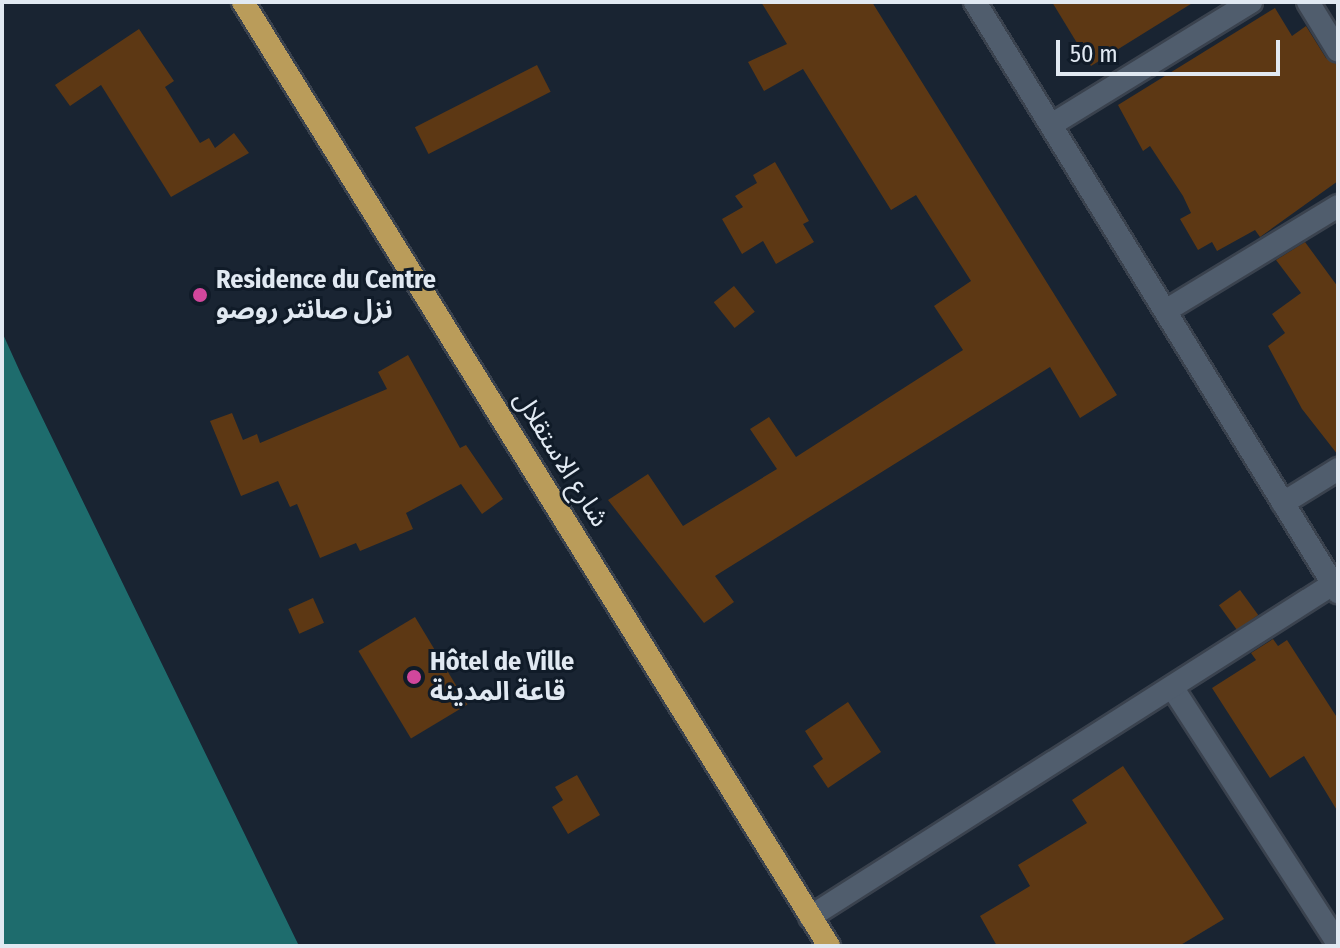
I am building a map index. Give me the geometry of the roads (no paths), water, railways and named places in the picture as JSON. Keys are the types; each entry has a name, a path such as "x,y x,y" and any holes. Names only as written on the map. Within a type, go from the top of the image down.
{"highway":[{"name":"شارع الاستقلال","path":"243,2 829,946"}],"street":[{"path":"810,917 1172,687 1335,588 975,2"},
{"path":"1051,125 1251,2"},
{"path":"1308,2 1338,51"},
{"path":"1167,310 1338,206"},
{"path":"1283,503 1338,469"},
{"path":"1172,687 1338,944"}],"place":[{"name":"Residence du Centre نزل صانتر روصو","path":"200,295"},
{"name":"Hôtel de Ville قاعة المدينة","path":"414,677"}]}
